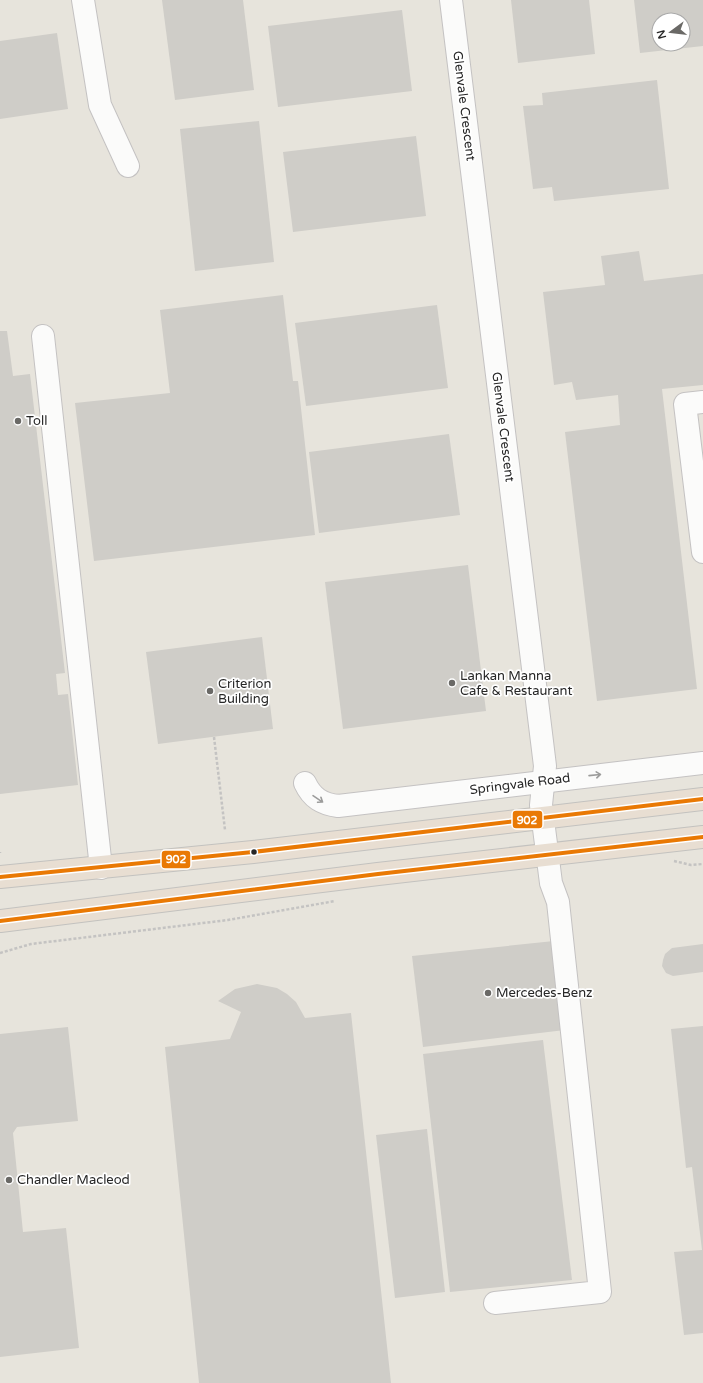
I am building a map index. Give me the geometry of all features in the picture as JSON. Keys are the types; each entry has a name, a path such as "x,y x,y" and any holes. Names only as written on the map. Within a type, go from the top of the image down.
{"highway":[{"path":"0,877 253,852 703,799"},
{"path":"0,921 703,837"}],"street":[{"path":"83,0 100,106 128,166"},
{"name":"Glenvale Crescent","path":"450,0 545,766 542,781 542,818 551,883 558,902 600,1292 495,1303"},
{"path":"43,336 102,868"},
{"path":"703,402 685,404 703,552"},
{"name":"Springvale Road","path":"305,783 311,794 323,803 338,806 703,763"}],"path":[{"path":"214,737 225,830"},
{"path":"666,862 674,861 691,865 703,864"},
{"path":"0,953 32,944 228,920 343,900"}],"building":[{"path":"162,0 243,0 254,90 175,100"},
{"path":"511,0 589,0 595,54 518,63"},
{"path":"634,0 703,0 703,46 691,47 691,12 651,12 651,52 640,53"},
{"path":"402,10 412,91 278,107 268,26"},
{"path":"57,33 68,109 0,119 0,41"},
{"path":"657,80 669,189 554,201 552,187 533,189 523,106 543,105 542,93"},
{"path":"259,121 274,262 195,271 180,129"},
{"path":"416,136 426,216 293,232 283,152"},
{"path":"639,251 644,281 703,274 703,385 662,389 697,689 597,701 565,432 620,425 618,395 576,400 572,382 554,385 543,292 605,285 601,256"},
{"path":"283,295 293,381 298,381 315,535 94,561 75,403 170,393 160,310"},
{"path":"437,305 448,388 306,406 295,323"},
{"path":"0,331 7,331 13,376 30,374 65,673 56,674 58,695 68,694 78,785 0,794"},
{"path":"449,434 460,515 319,533 309,452"},
{"path":"468,565 486,711 343,729 325,582"},
{"name":"Criterion Building","path":"262,637 273,729 158,744 146,652"},
{"name":"Mercedes-Benz","path":"554,941 565,1030 423,1047 412,956"},
{"path":"703,944 703,972 673,976 666,973 662,966 663,960 665,954 672,948"},
{"path":"257,984 277,988 287,994 296,1002 305,1018 351,1013 391,1383 199,1383 165,1047 230,1039 241,1012 218,1001 235,989"},
{"path":"703,1026 703,1333 684,1335 674,1252 702,1250 692,1167 686,1168 671,1029"},
{"name":"Chandler Macleod","path":"68,1027 78,1121 17,1127 13,1133 23,1232 66,1228 79,1348 0,1357 0,1034"},
{"path":"543,1040 572,1280 450,1292 423,1054"},
{"path":"427,1129 445,1292 395,1298 376,1135"}],"transit line":[{"name":"902","path":"0,877 253,852 703,799"},
{"name":"902","path":"0,921 378,874 703,837"}],"place":[{"name":"Toll","path":"18,421"},
{"name":"Lankan Manna Cafe & Restaurant","path":"452,683"},
{"name":"Criterion Building","path":"210,691"},
{"name":"Mercedes-Benz","path":"488,993"},
{"name":"Chandler Macleod","path":"9,1180"}]}
